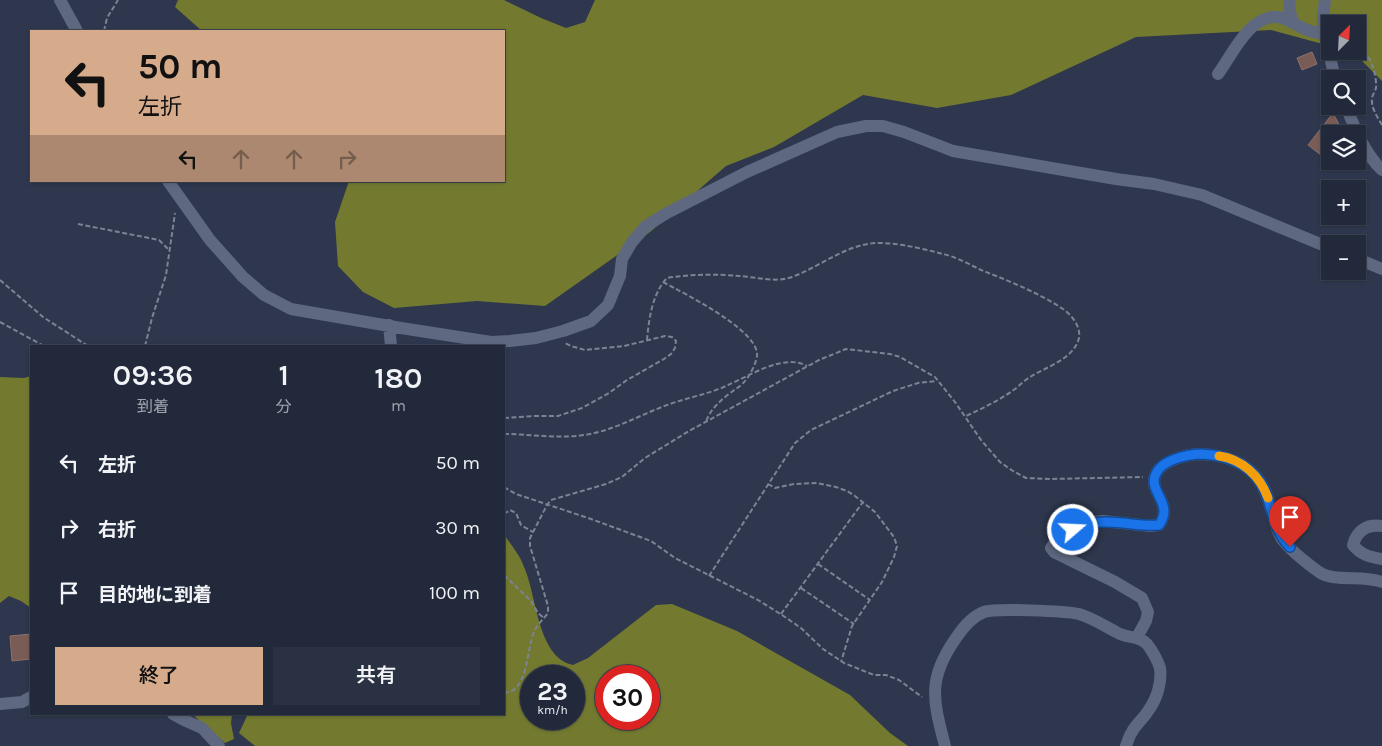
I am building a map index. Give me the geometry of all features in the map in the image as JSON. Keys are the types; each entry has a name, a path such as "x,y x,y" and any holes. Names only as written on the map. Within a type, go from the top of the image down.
{"street":[{"path":"60,0 76,30"},
{"path":"1323,15 1325,0"},
{"path":"1288,2 1292,22"},
{"path":"1218,74 1236,49 1240,40 1256,24 1269,17 1278,17 1321,34"},
{"path":"1350,115 1369,153 1382,170"},
{"path":"169,182 210,240 236,270 264,295 291,309 491,342 510,341 560,332 591,321 608,305 620,276 622,259 632,242 646,226 667,213 747,172 837,132 866,126 883,126 904,132 953,151 1154,184 1202,194 1321,244"},
{"path":"1366,263 1382,269"},
{"path":"389,325 391,345"},
{"path":"1137,637 1146,621 1148,612 1142,598 1123,586 1054,552 1051,548 1067,532 1093,522 1159,525 1164,519 1165,512 1154,484 1158,470 1163,465 1192,454 1223,456 1238,462 1251,472 1262,485 1283,540 1320,573 1327,576 1364,578 1382,582"},
{"path":"1382,526 1368,526 1360,531 1355,537 1353,545 1359,553 1382,559"},
{"path":"945,746 936,707 936,678 948,650 960,632 977,616 994,610 1078,614 1109,627 1120,634 1131,638 1137,637 1147,644 1159,666 1161,677 1149,710 1132,731 1126,746"},
{"path":"0,704 22,702 30,698"},
{"path":"176,715 202,728 219,746"}],"path":[{"path":"104,30 107,18 118,0"},
{"path":"1366,55 1372,64 1375,78 1376,89 1372,99 1374,110 1382,125"},
{"path":"145,345 166,276 174,216 180,199"},
{"path":"78,224 159,240 170,251"},
{"path":"647,340 652,308 657,292 668,278 679,276 791,278 851,249 882,243 945,254 1007,280 1039,296 1063,310 1078,327 1079,337 1074,349 1068,355 1029,377 1016,389 993,404 965,416"},
{"path":"0,280 44,317 86,345"},
{"path":"663,282 735,325 751,341 757,352 756,361 746,380 724,397 708,414 706,422"},
{"path":"0,322 42,345"},
{"path":"505,418 558,416 582,408 664,359 674,348 676,341 672,337 665,336 624,346 585,350 565,344 560,332"},
{"path":"505,693 512,691 519,683 533,634 548,613 548,606 530,546 530,538 551,500 606,484 622,477 645,458 706,422 825,357 846,349 895,355 935,377 981,440 1000,462 1026,478 1155,477"},
{"path":"505,434 567,437 609,430 670,404 726,386 776,364 793,363 808,367"},
{"path":"709,576 795,442 811,430 893,392 918,383 938,381"},
{"path":"768,484 775,488 817,483 846,491 863,502 884,522 894,537 896,546 894,557 882,582 854,624 842,662"},
{"path":"505,488 516,494 651,541 675,558 758,600 781,614 842,662 874,675 886,675 899,680 936,707"},
{"path":"781,614 863,502"},
{"path":"505,513 510,510 516,513 521,525 533,532"},
{"path":"818,564 870,600"},
{"path":"505,576 531,601 534,608 544,618"},
{"path":"801,588 854,624"}],"green space":[{"path":"178,0 504,0 566,28 585,22 595,0 1382,0 1382,81 1361,60 1366,60 1366,15 1321,15 1321,44 1271,30 1136,37 1011,95 937,108 863,95 774,147 726,166 650,232 545,306 477,301 394,308 363,292 338,266 335,222 349,182 505,182 505,30 201,30 175,7"},
{"path":"30,376 30,607 9,596 0,603 0,377 24,378"},
{"path":"505,536 522,563 545,638 561,660 573,665 588,658 656,605 672,604 737,631 850,695 890,733 908,746 255,746 239,733 248,715 505,715"},
{"path":"193,715 232,715 231,723 234,739 225,743"}],"building":[{"path":"1312,52 1317,64 1302,70 1297,58"},
{"path":"1331,115 1334,115 1339,125 1324,125"},
{"path":"1321,128 1321,155 1308,145"},
{"path":"30,634 30,659 12,661 10,636"}],"slow traffic":[{"path":"1219,456 1238,462 1251,472 1262,485 1268,498"}],"route":[{"path":"1073,530 1093,522 1159,525 1164,519 1165,512 1154,484 1158,470 1163,465 1182,457 1192,454 1207,454 1223,456 1238,462 1251,472 1262,485 1277,527 1283,540 1290,547"}]}
